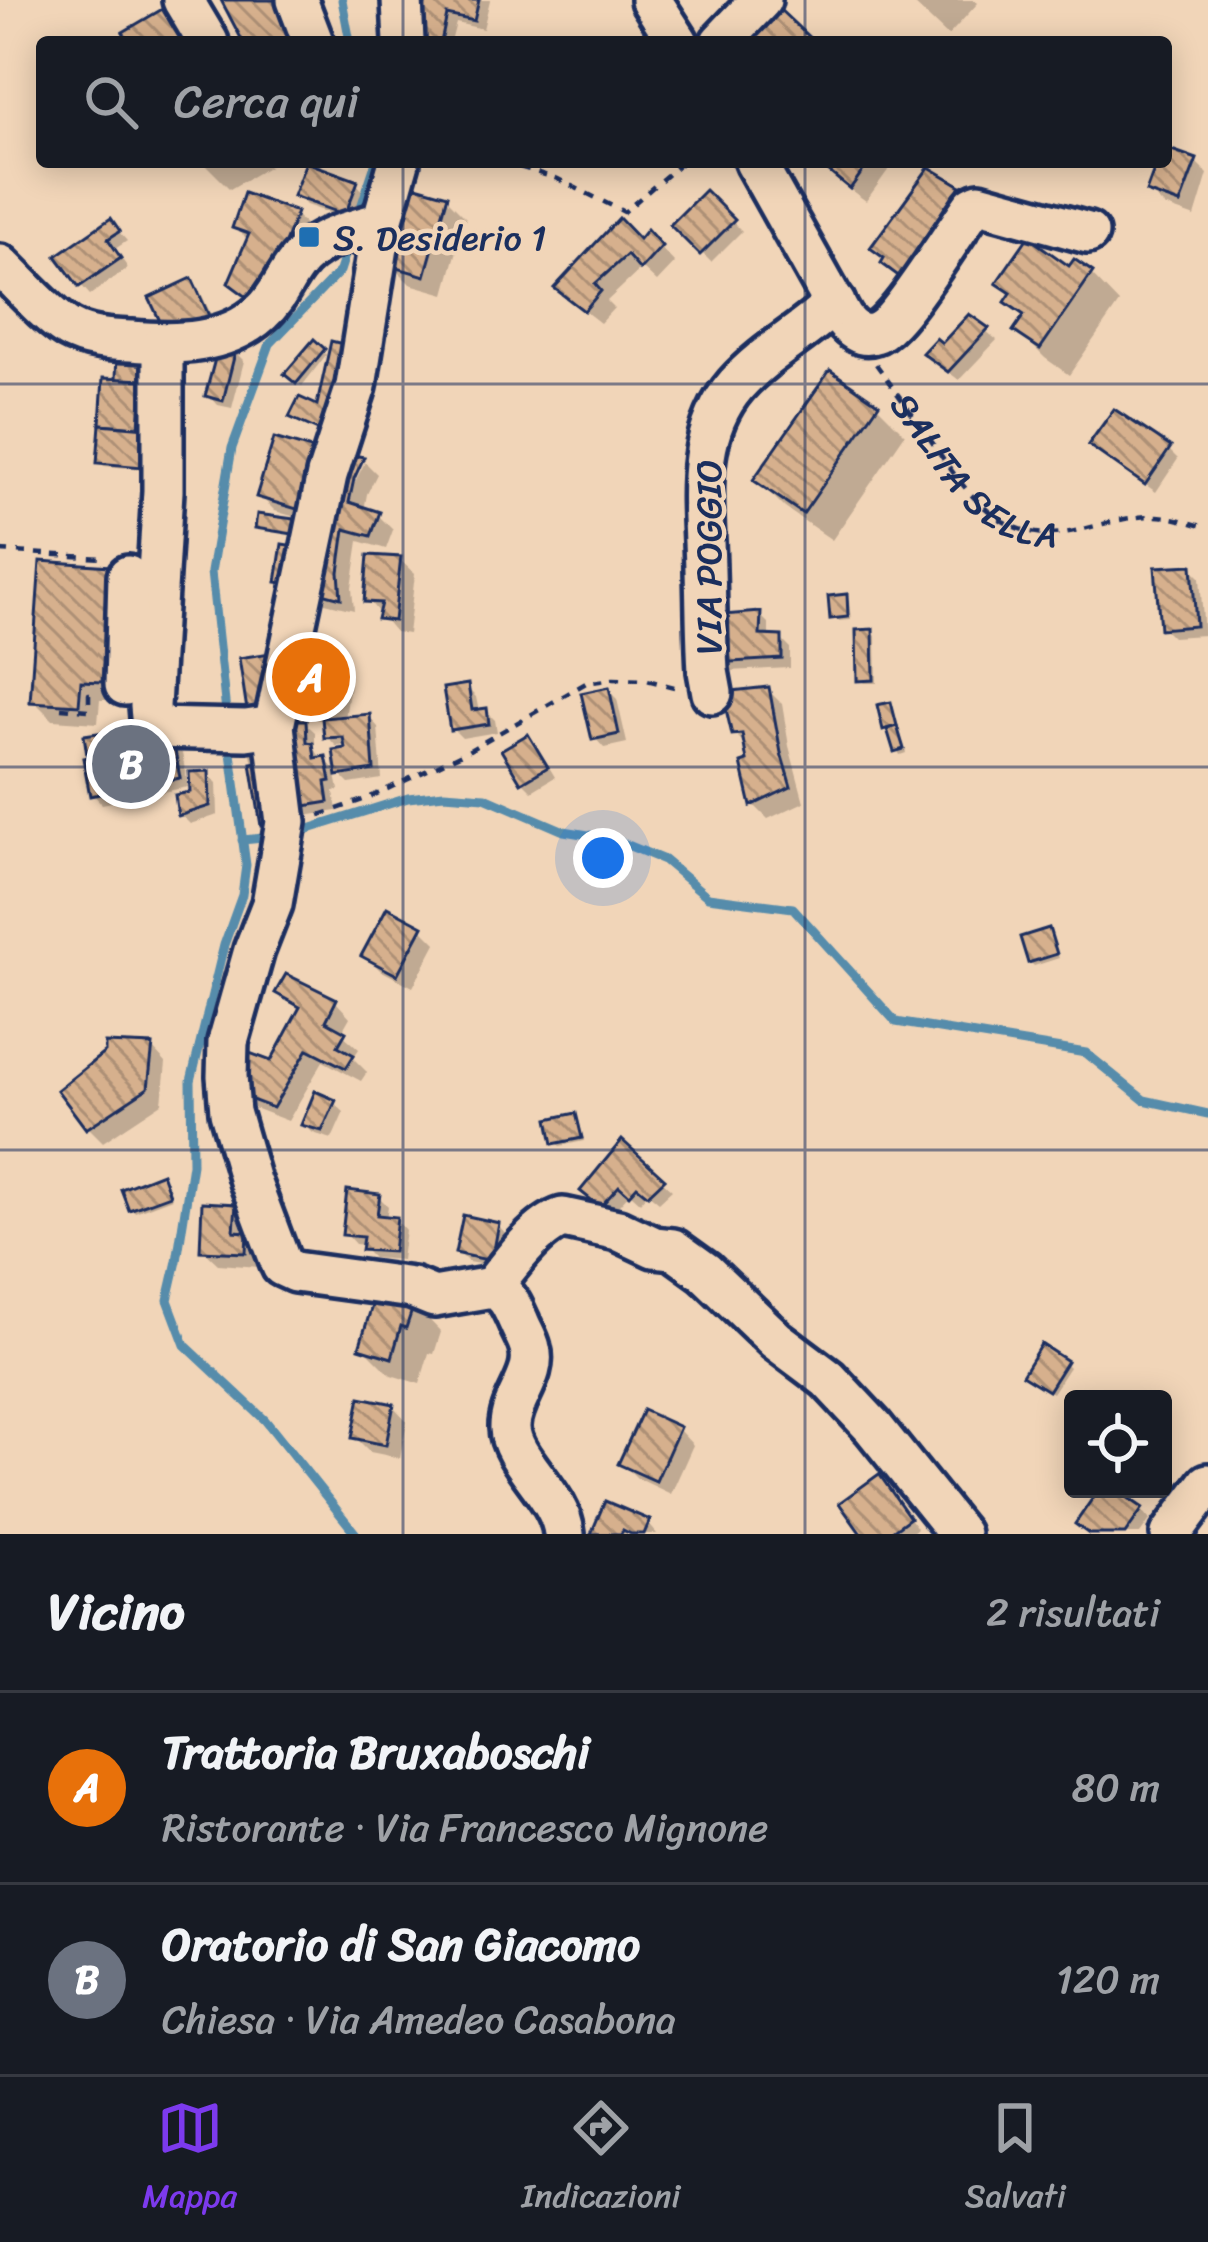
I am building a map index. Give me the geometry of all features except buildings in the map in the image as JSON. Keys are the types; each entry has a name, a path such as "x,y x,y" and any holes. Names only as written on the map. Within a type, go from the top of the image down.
{"street":[{"path":"183,0 204,36"},
{"path":"297,0 311,36"},
{"path":"402,0 404,36"},
{"path":"651,0 673,36"},
{"path":"727,36 761,0"},
{"path":"396,168 363,227 356,386 327,475 260,728 285,833 272,904 223,1042 230,1112 282,1266 295,1272 412,1288 434,1297 492,1287 554,1220 563,1218 618,1230 680,1253 776,1340 828,1379 874,1427 959,1534"},
{"path":"758,168 843,316"},
{"name":"SALITA SELLA","path":"843,316 866,334 888,325 979,202 1088,233"},
{"path":"0,266 67,327 98,339 163,344 211,339 248,323 273,300 304,254 363,227"},
{"name":"VIA POGGIO","path":"712,692 702,523 703,464 711,428 725,399 772,350 806,329 843,316"},
{"path":"137,735 150,706 163,491 163,344"},
{"path":"117,567 125,696 132,720 140,727 137,735"},
{"path":"137,735 260,728"},
{"path":"492,1287 508,1298 530,1348 531,1364 513,1411 511,1436 562,1520 564,1534"},
{"path":"1171,1534 1208,1484"}],"path":[{"path":"522,168 558,179 624,212 675,168"},
{"name":"SALITA SELLA","path":"843,316 971,498 1018,529 1036,534 1066,532 1154,516 1208,528"},
{"path":"0,550 117,567"},
{"name":"VIA POGGIO","path":"285,833 466,752 586,683 647,680 712,692"},
{"path":"61,708 89,710 89,694 125,696"}],"waterway":[{"path":"342,0 349,36"},
{"path":"358,216 374,168"},
{"path":"227,721 211,572 232,448 270,344 340,271 349,243"},
{"path":"229,738 246,865 191,1081 192,1164 168,1300 185,1345 265,1420 356,1534"},
{"path":"296,833 408,798 485,797 564,831 613,839 664,860 708,897 793,908 896,1022 1086,1053 1144,1100 1208,1114"},
{"path":"242,840 274,837"}],"place":[{"name":"S. Desiderio 1","path":"309,237"},
{"name":"Trattoria Bruxaboschi","path":"311,677"},
{"name":"Oratorio di San Giacomo","path":"131,764"}]}
